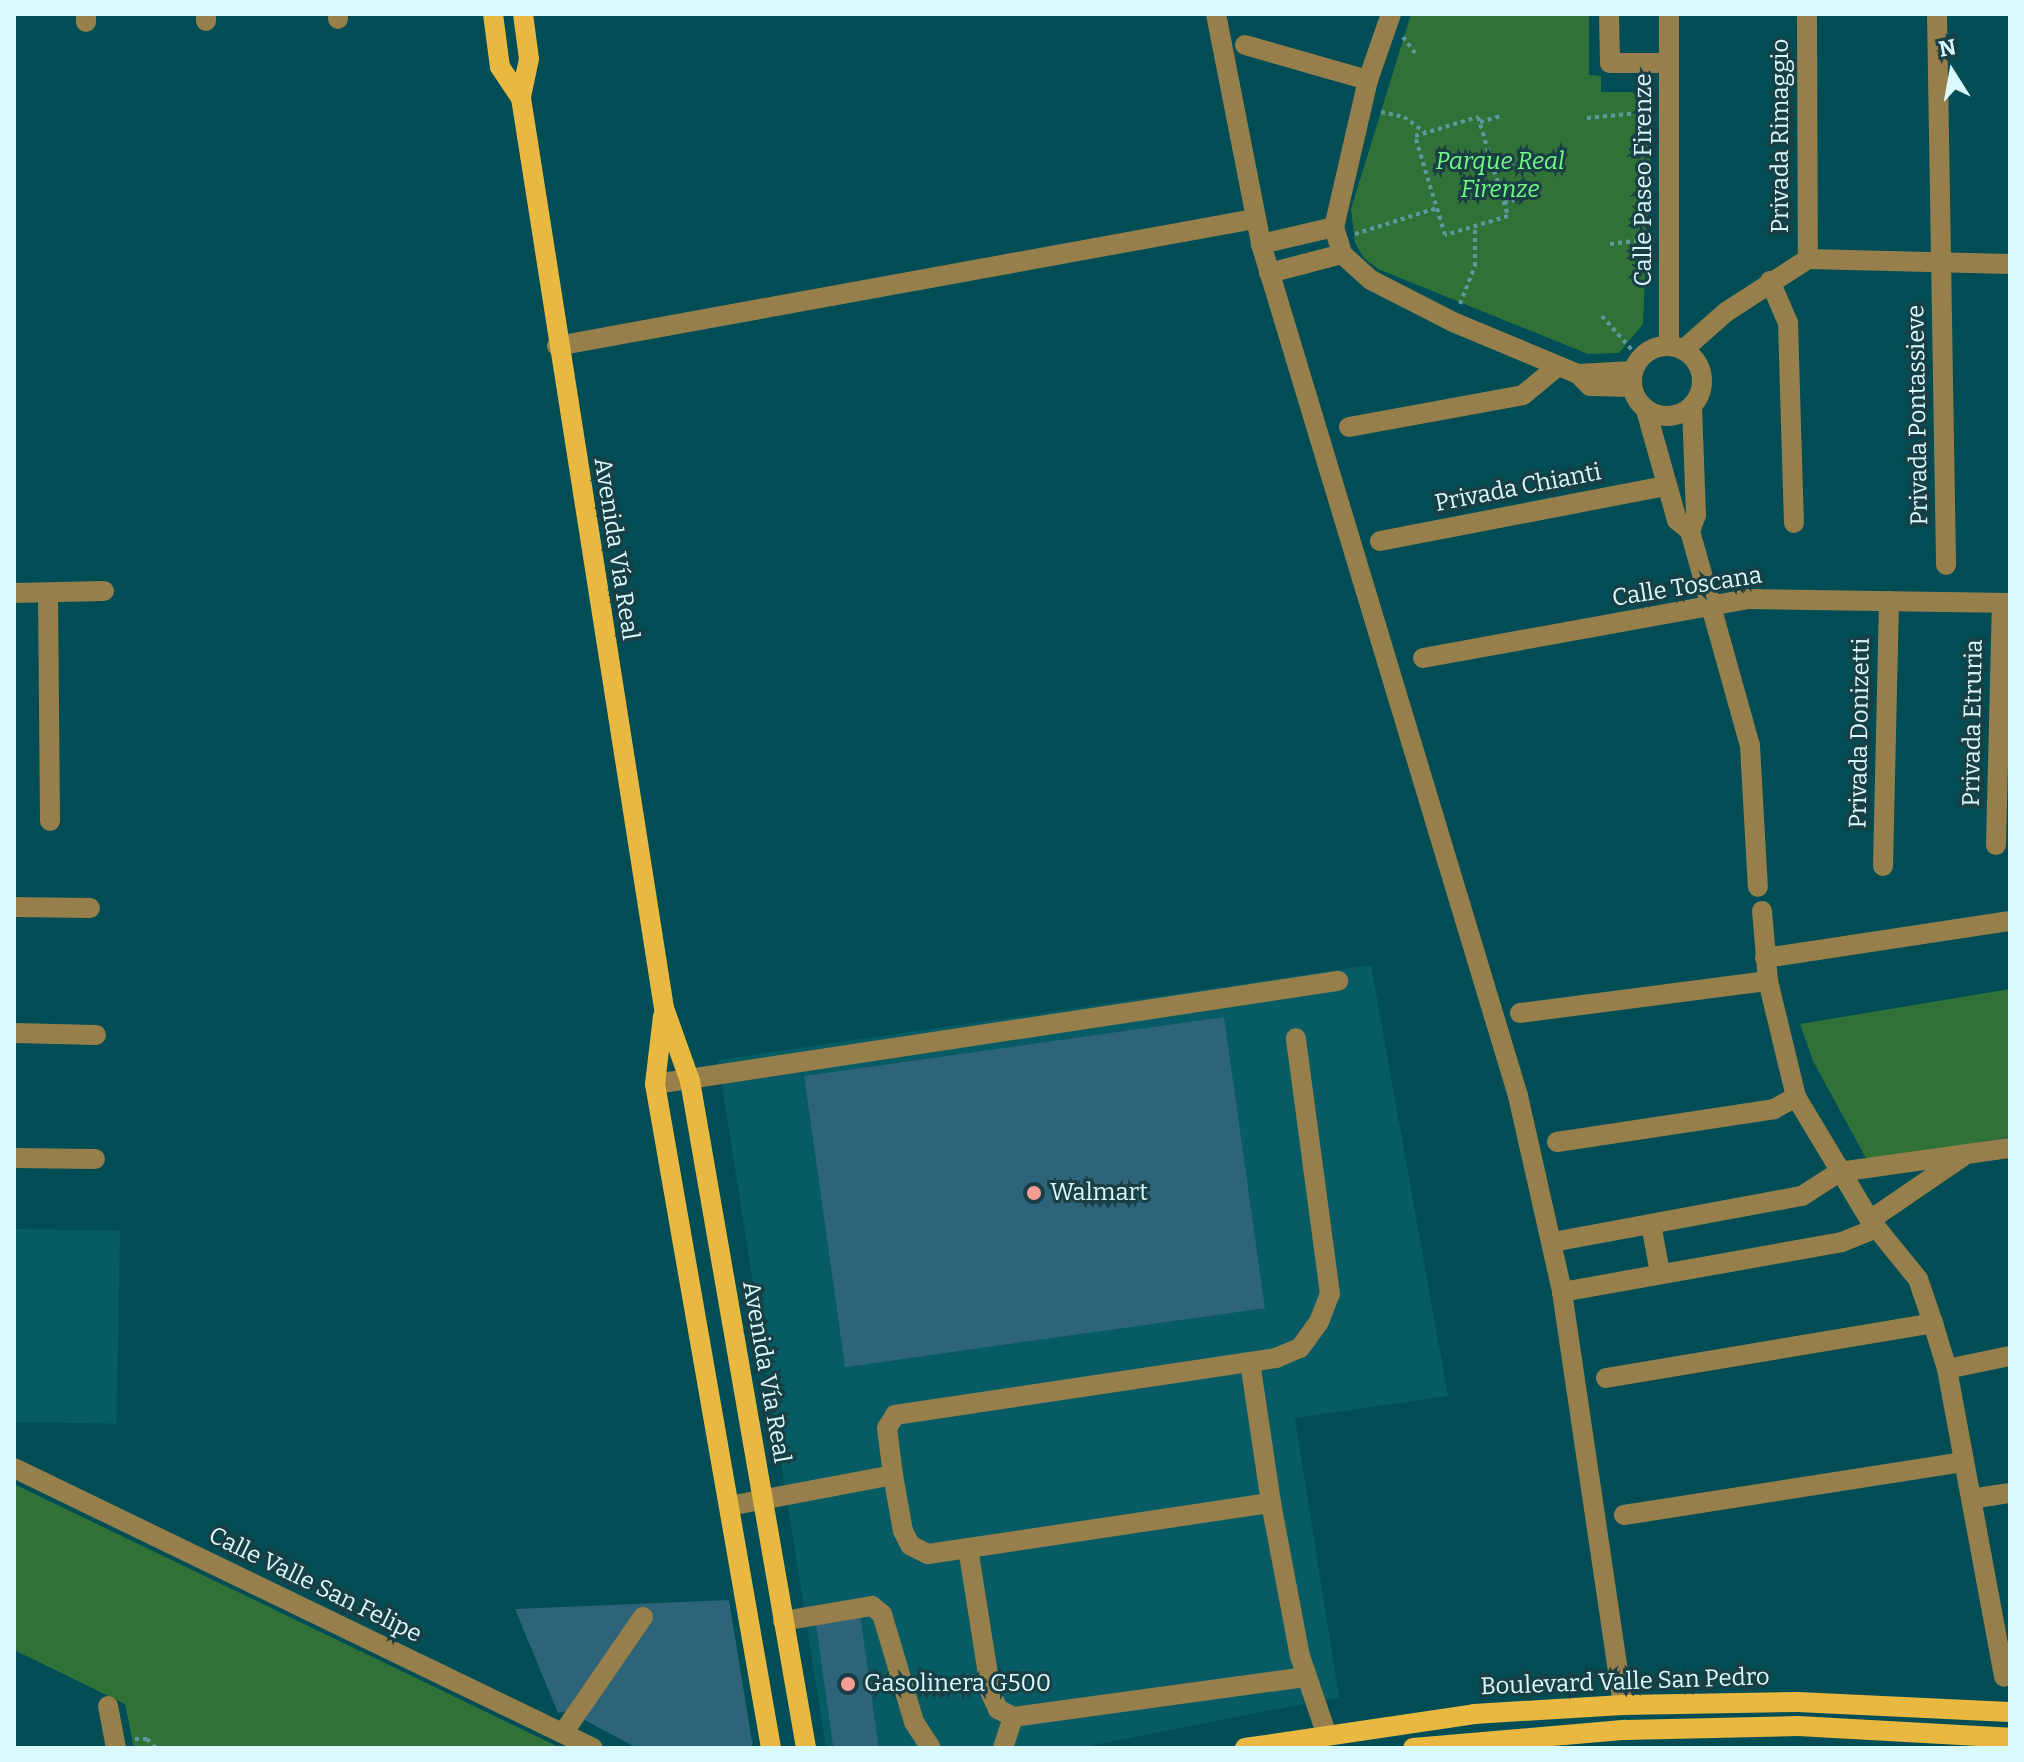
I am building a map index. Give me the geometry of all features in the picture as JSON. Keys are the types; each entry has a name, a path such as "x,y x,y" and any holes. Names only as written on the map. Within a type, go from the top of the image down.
{"main road":[{"path":"493,14 500,67 521,98"},
{"path":"521,98 529,59 523,14"},
{"name":"Avenida Vía Real","path":"521,98 557,346 664,1008 690,1081 806,1748"},
{"name":"Avenida Vía Real","path":"664,1008 655,1084 771,1748"},
{"name":"Boulevard Valle San Pedro","path":"1245,1748 1326,1733 1474,1714 1623,1705 1798,1702 2010,1712"},
{"name":"Boulevard Valle San Pedro","path":"1413,1748 1625,1730 1798,1726 2010,1738"}],"street":[{"path":"1216,14 1254,219 1269,273 1518,1096 1562,1292 1623,1705"},
{"path":"1338,241 1368,80 1391,14"},
{"path":"1609,14 1610,63 1669,63"},
{"name":"Calle Paseo Firenze","path":"1669,14 1676,348"},
{"name":"Privada Rimaggio","path":"1807,14 1808,259"},
{"name":"Privada Pontassieve","path":"1937,14 1946,565"},
{"path":"1245,45 1368,80"},
{"path":"557,346 1254,219"},
{"path":"1261,244 1338,241"},
{"path":"1338,241 1371,280 1453,322 1578,374 1590,386 1635,373 1676,348 1770,281 1808,259 2010,264"},
{"path":"1269,273 1338,241"},
{"path":"1770,281 1788,323 1794,523"},
{"path":"1676,348 1702,376 1692,406 1696,515 1690,531"},
{"path":"1349,427 1523,395 1558,366"},
{"path":"1635,373 1665,486 1677,520 1690,531 1750,746 1758,887"},
{"path":"1646,410 1661,416 1692,406"},
{"name":"Privada Chianti","path":"1380,541 1665,486"},
{"path":"14,593 104,591"},
{"path":"48,593 50,821"},
{"name":"Calle Toscana","path":"1423,658 1749,599 2006,603"},
{"name":"Privada Donizetti","path":"1883,866 1889,601"},
{"name":"Privada Etruria","path":"1996,845 2006,603"},
{"path":"14,907 90,908"},
{"path":"1762,911 1768,981 1796,1097 1873,1224 1918,1279 1933,1323 1947,1369 1971,1499 2003,1629 2004,1677"},
{"path":"1765,958 2010,921"},
{"path":"655,1084 1338,981"},
{"path":"1520,1013 1768,981"},
{"path":"14,1033 96,1035"},
{"path":"1271,1503 928,1554 910,1545 893,1475 887,1428 895,1415 1250,1362 1300,1348 1319,1322 1330,1294 1296,1038"},
{"path":"1557,1142 1774,1109 1796,1097"},
{"path":"1553,1242 1802,1196 1839,1172 2010,1148"},
{"path":"1562,1292 1842,1242 1873,1224 1920,1181 1973,1151"},
{"path":"14,1158 95,1159"},
{"path":"1651,1224 1660,1273"},
{"path":"1606,1378 1933,1323"},
{"path":"1947,1369 2010,1356"},
{"path":"1250,1362 1271,1503 1306,1677 1326,1733"},
{"path":"1624,1515 1964,1462"},
{"name":"Calle Valle San Felipe","path":"14,1468 593,1748"},
{"path":"729,1506 761,1497 893,1475"},
{"path":"1971,1499 2010,1493"},
{"path":"968,1548 991,1694 998,1709 1013,1717 1306,1677"},
{"path":"783,1621 872,1606 882,1614 914,1722 931,1748"},
{"path":"563,1733 643,1617"},
{"path":"108,1706 116,1748"},
{"path":"1003,1748 1013,1717"}],"path":[{"path":"1362,107 1404,117 1425,132"},
{"path":"1587,118 1670,110"},
{"path":"1480,122 1501,116"},
{"path":"1478,117 1480,122 1508,216 1445,235 1415,136 1478,117"},
{"path":"1494,169 1516,162"},
{"path":"1504,203 1526,196"},
{"path":"1338,241 1437,208"},
{"path":"1453,322 1475,266 1475,225"},
{"path":"1610,244 1649,239"},
{"path":"1602,316 1635,373"}],"shaded area":[{"path":"1371,965 1448,1396 1295,1418 1339,1697 1078,1748 826,1748 718,1060"},
{"path":"14,1229 120,1231 117,1424 14,1422"}],"green space":[{"name":"Parque Real Firenze","path":"1411,14 1589,14 1589,75 1601,76 1601,92 1653,92 1643,324 1619,353 1588,354 1378,269 1364,258 1355,243 1351,209"},
{"path":"2010,989 2010,1137 1868,1162 1813,1061 1800,1024"},
{"path":"14,1484 561,1748 134,1748 125,1704 14,1650"}],"building":[{"name":"Walmart","path":"1224,1017 1265,1308 845,1367 804,1076"},
{"path":"729,1600 753,1748 637,1748 568,1711 558,1713 515,1609"},
{"name":"Gasolinera G500","path":"860,1614 879,1748 833,1748 815,1620"}],"place":[{"name":"Walmart","path":"1034,1193"},
{"name":"Gasolinera G500","path":"848,1684"}]}
